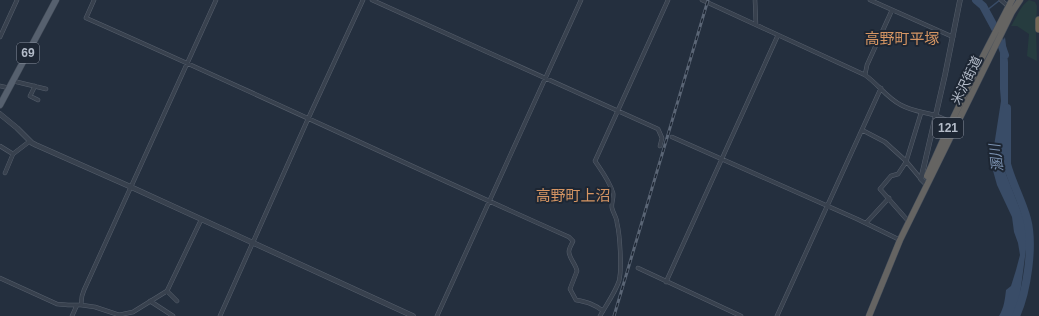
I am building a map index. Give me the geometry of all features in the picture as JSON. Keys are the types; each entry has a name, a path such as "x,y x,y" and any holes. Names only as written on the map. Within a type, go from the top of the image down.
{"highway":[{"name":"米沢街道","path":"869,316 900,240 913,214 925,182 992,46 1012,0"},
{"name":"米沢街道","path":"1009,9 1020,0"},
{"path":"1039,20 1039,29"}],"main road":[{"name":"69","path":"0,105 56,0"}],"street":[{"path":"0,37 17,0"},
{"path":"94,0 86,18 569,237 573,241 569,251 569,256 577,268 570,289 576,300 589,303 603,311"},
{"path":"72,316 79,305 84,290 216,0"},
{"path":"220,316 363,0"},
{"path":"372,0 658,129 662,138 660,146"},
{"path":"437,316 581,0"},
{"path":"600,316 619,281 620,252 617,222 612,208 613,194 595,160 668,0"},
{"path":"702,0 865,75 873,80 898,104 908,109 936,116 953,124"},
{"path":"755,0 756,25"},
{"path":"870,0 953,36"},
{"path":"925,182 936,116 960,0"},
{"path":"1001,0 1009,9"},
{"path":"865,75 867,65 892,10"},
{"path":"666,282 778,35"},
{"path":"13,81 46,89"},
{"path":"0,86 9,88"},
{"path":"35,86 30,96 38,100"},
{"path":"777,316 880,88"},
{"path":"909,222 880,188 891,176 898,174 906,162 921,112"},
{"path":"0,114 36,145 413,316"},
{"path":"862,130 885,142 925,182"},
{"path":"672,137 866,223 900,240"},
{"path":"5,173 13,154 30,141"},
{"path":"0,146 13,154"},
{"path":"866,223 889,198"},
{"path":"0,278 57,304 95,307 119,315 134,314 150,301 167,291 200,220"},
{"path":"638,268 741,316"},
{"path":"167,291 176,302"},
{"path":"150,301 173,316"}],"green space":[{"path":"1029,0 1035,2 1037,6 1037,61 1027,56 1029,34 1017,26 1011,26 1021,8"}],"water":[{"path":"1005,37 1008,62 1008,114 1004,134 1004,163 1006,174 1024,219 1027,242 1019,302 1013,316 999,316 1005,300 1006,290 1011,286 1020,255 1012,217 997,185 992,167 1001,101 1000,47"}],"waterway":[{"name":"溷川","path":"976,0 983,6 996,30 1005,55"},
{"path":"986,11 1000,0"},
{"name":"溷川","path":"1007,108 1007,164 1027,219 1030,242 1026,282 1016,316"}],"railway":[{"path":"614,316 708,0"}],"district":[{"name":"高野町平塚","path":"902,39"},
{"name":"高野町上沼","path":"573,196"}]}
